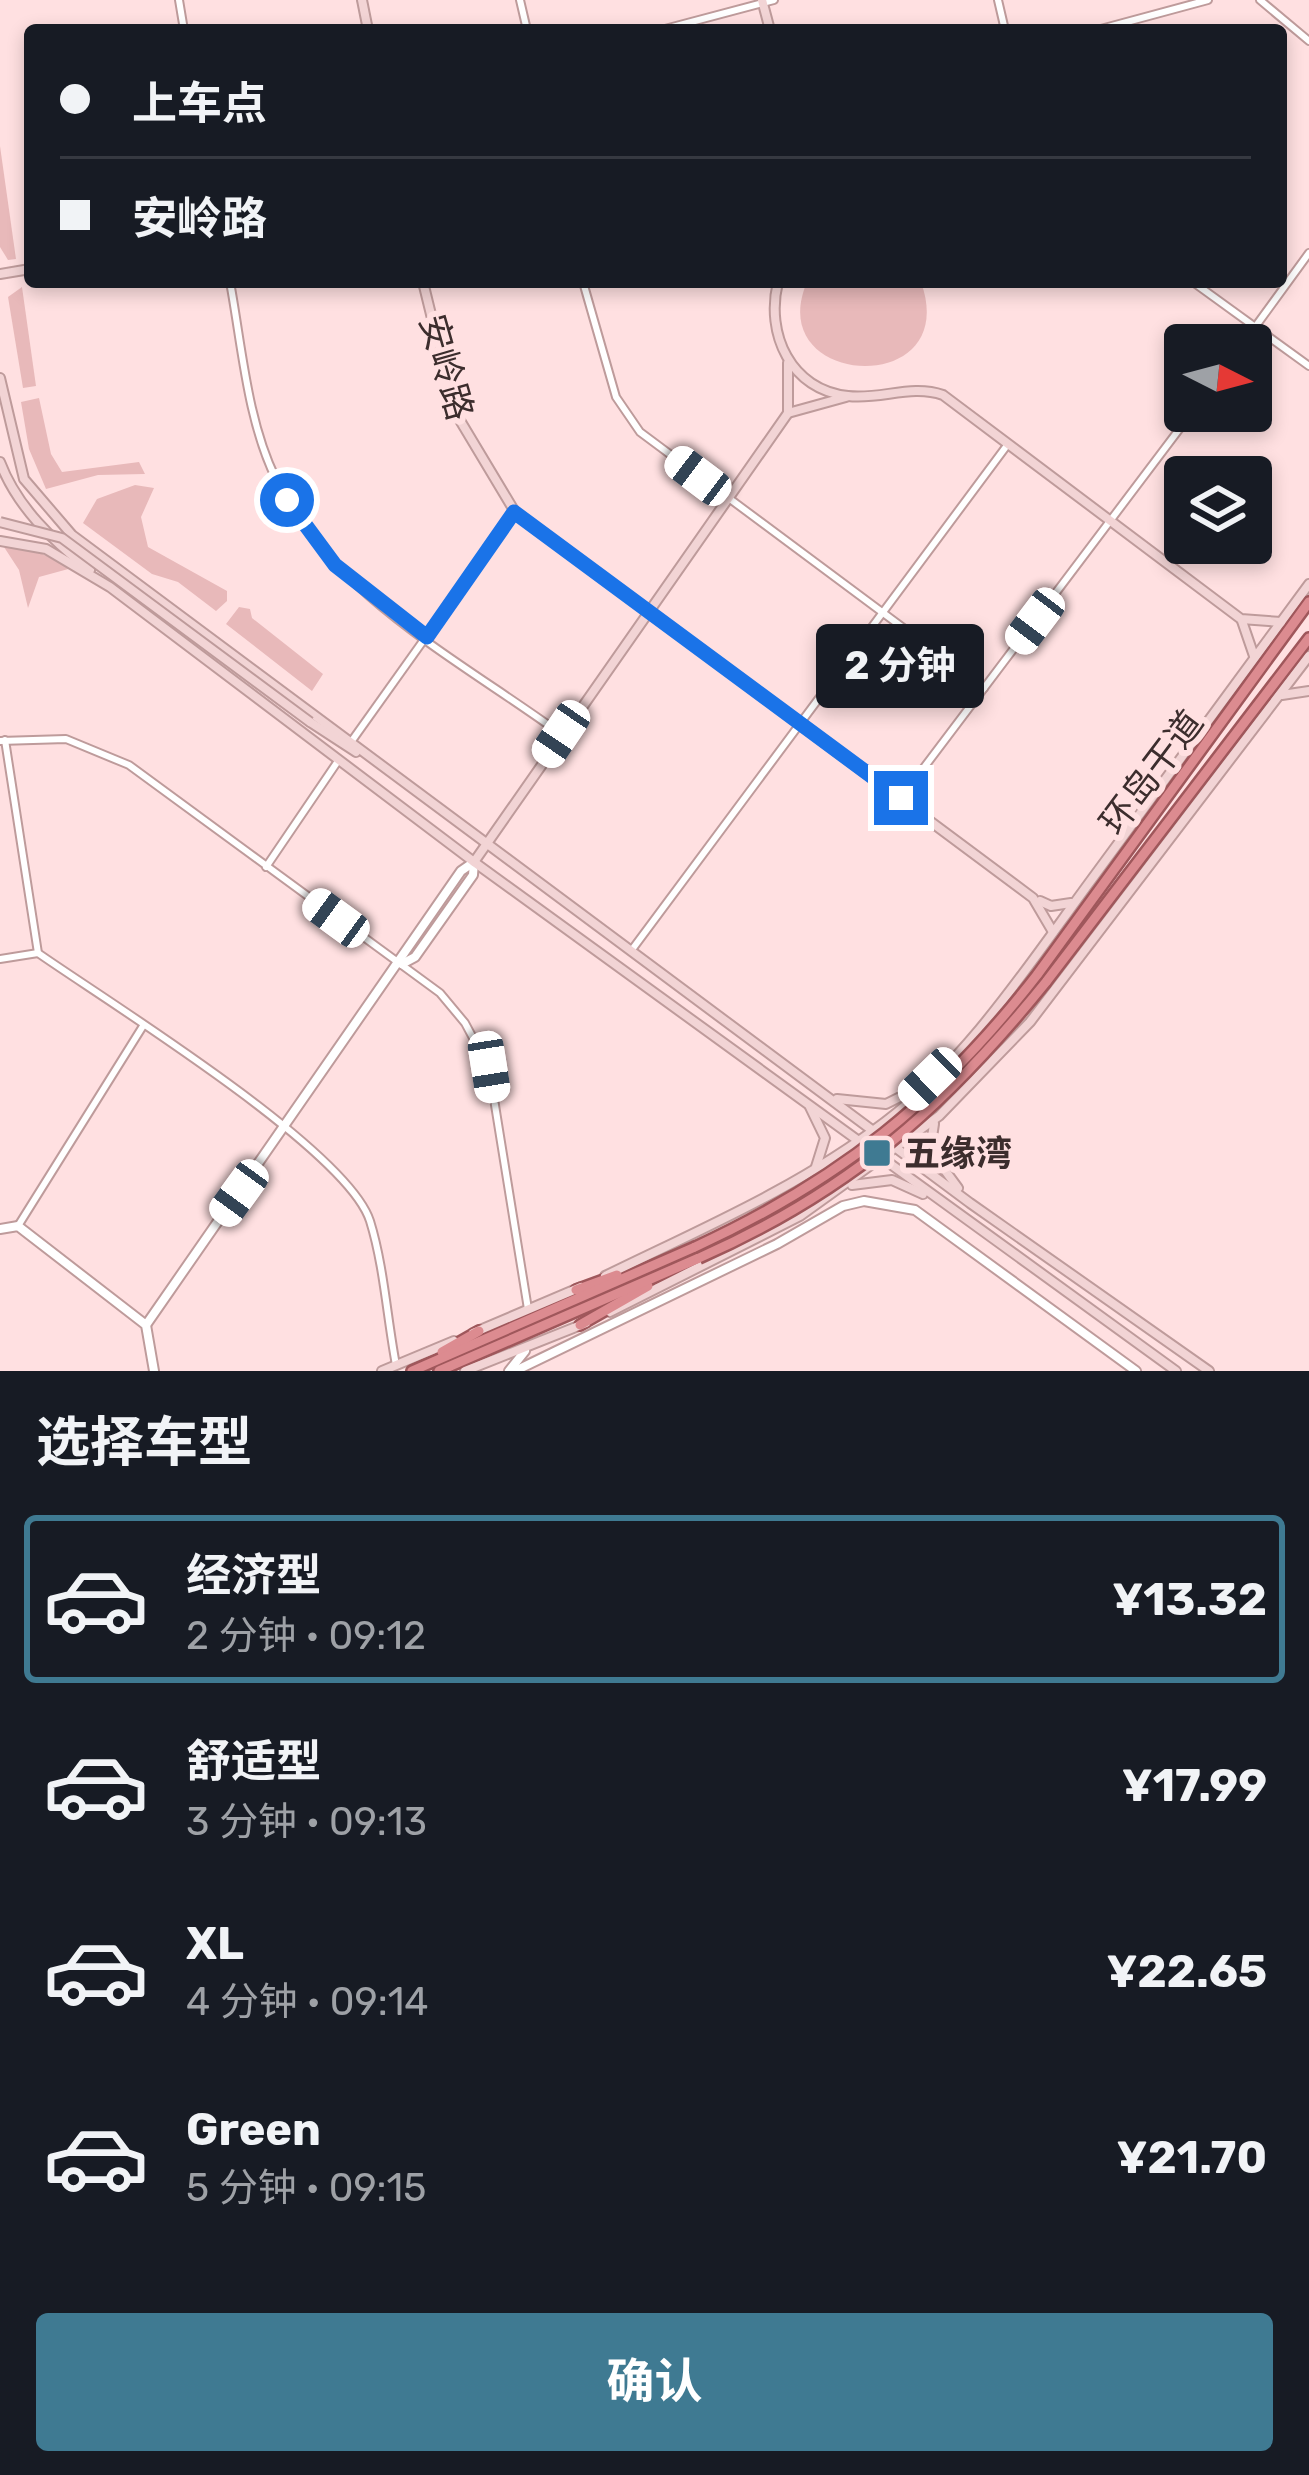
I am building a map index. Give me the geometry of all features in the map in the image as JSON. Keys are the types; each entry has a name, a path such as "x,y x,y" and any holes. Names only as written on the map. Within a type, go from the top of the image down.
{"highway":[{"name":"环岛干道","path":"1041,978 1309,602"},
{"name":"环岛干道","path":"1041,978 1309,638"},
{"path":"410,1371 697,1252 817,1185 884,1138 948,1081 1041,978"},
{"path":"580,1325 686,1264 697,1252"},
{"path":"576,1290 697,1252"},
{"path":"439,1371 686,1264"},
{"path":"410,1371 479,1330"}],"main road":[{"name":"安岭路","path":"424,288 454,412 514,512 1033,898"},
{"path":"474,862 788,413 788,362 776,326 778,288"},
{"path":"788,362 808,381 850,397"},
{"path":"0,378 13,450 39,500 72,535 970,1204 1209,1371"},
{"path":"788,413 850,397 929,390 954,401 1241,619 1254,642 1255,658"},
{"path":"0,462 21,502 56,543 110,587 474,862 1176,1371"},
{"path":"0,522 62,538 310,722 402,782"},
{"path":"0,541 46,549 110,587"},
{"path":"382,1371 576,1290 754,1207 873,1130 981,1027 1309,584"},
{"path":"1241,619 1281,622"},
{"path":"465,1371 525,1351 722,1260 844,1187 939,1116 1030,1022 1309,656"},
{"path":"1275,699 1291,690 1309,691"},
{"path":"1033,898 1051,906 1076,901"},
{"path":"1033,898 1053,932"},
{"path":"832,1099 886,1104 930,1079"},
{"path":"805,1101 825,1138 814,1172"},
{"path":"939,1116 929,1132 930,1150 970,1204"},
{"path":"844,1187 892,1180 956,1213"}],"street":[{"path":"683,24 774,0"},
{"path":"1119,24 1208,0"},
{"path":"1260,0 1309,41"},
{"path":"1287,285 1309,254"},
{"path":"231,288 261,442 300,522 335,565 561,734"},
{"path":"585,288 616,397 640,432 984,688"},
{"path":"1201,288 1251,324"},
{"path":"1259,324 1285,288"},
{"path":"1272,340 1309,367"},
{"path":"901,798 1177,432"},
{"path":"631,951 1008,444"},
{"path":"351,742 514,512"},
{"path":"38,953 3,741 67,739 129,765 440,993 465,1023 489,1067 528,1310"},
{"path":"266,867 339,760"},
{"path":"146,1325 401,965 461,872 474,862"},
{"path":"0,959 38,953 286,1127 345,1178 369,1219 396,1365"},
{"path":"17,1226 143,1026"},
{"path":"512,1371 756,1255 843,1206 864,1202 892,1202 915,1210 1136,1371"},
{"path":"0,1229 17,1226 146,1325 154,1371"},
{"path":"512,1371 525,1351"}],"shaded area":[{"path":"0,146 16,259 8,260 0,247"},
{"path":"22,287 36,386 23,388 8,297"},
{"path":"806,288 922,288 926,320 914,346 891,362 862,366 834,360 811,344 800,318"},
{"path":"39,398 51,454 62,472 139,462 145,474 98,475 46,489 29,449 21,402"},
{"path":"135,485 154,488 141,517 148,547 227,591 227,601 216,611 178,582 152,574 83,523 97,499"},
{"path":"4,547 40,553 72,568 39,577 28,608 19,570"},
{"path":"239,607 250,609 252,618 323,674 312,691 226,624"}],"place":[{"name":"五缘湾","path":"877,1153"}],"route":[{"path":"287,500 335,565 427,637 514,512 901,798"}]}
